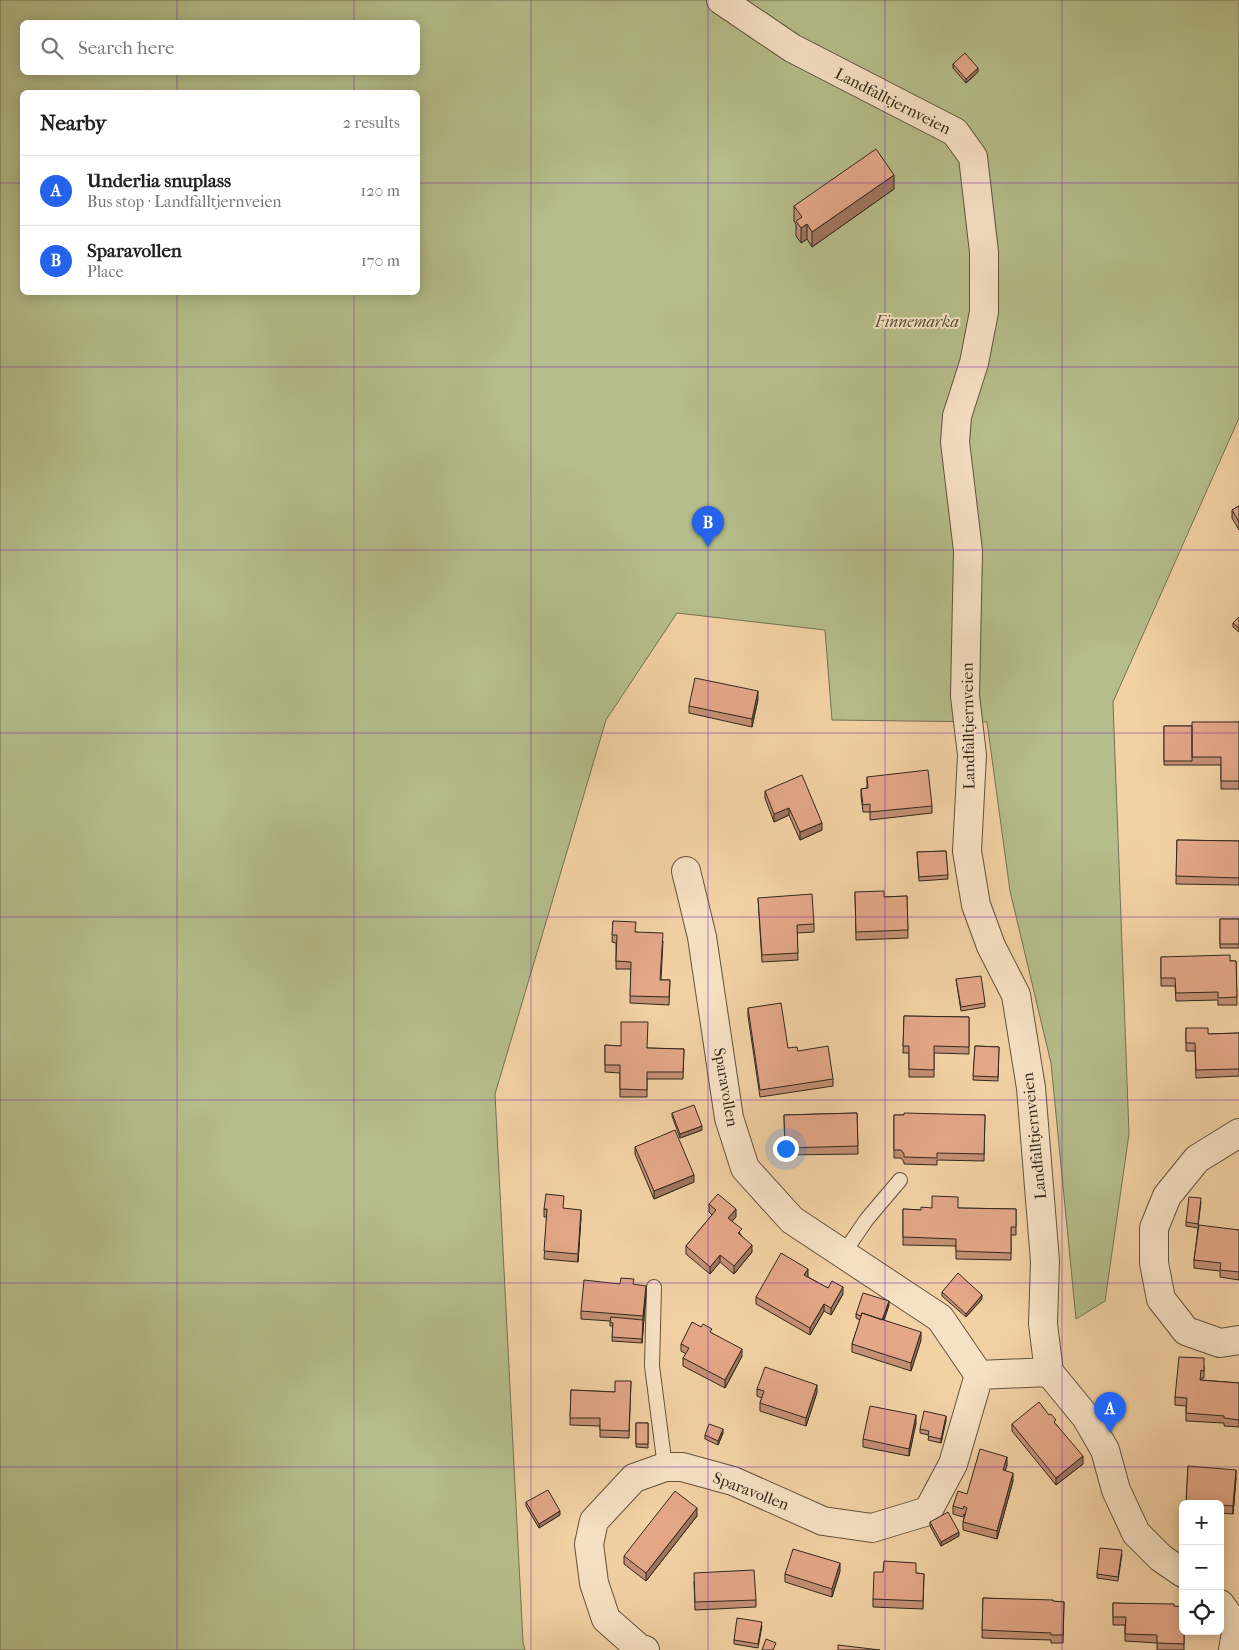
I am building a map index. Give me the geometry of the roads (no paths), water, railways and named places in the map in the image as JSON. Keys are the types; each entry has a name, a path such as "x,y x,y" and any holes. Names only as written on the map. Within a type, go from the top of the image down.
{"street":[{"name":"Landfalltjernveien","path":"721,0 792,48 955,132 973,157 984,252 984,312 974,363 957,416 956,442 968,551 965,696 972,755 967,851 976,905 991,946 1016,995 1031,1098 1045,1260 1043,1324 1049,1372"},
{"name":"Sparavollen","path":"645,1650 639,1648 606,1619 594,1583 589,1544 594,1522 634,1478 665,1467 682,1466 732,1481 823,1521 872,1528 928,1511 953,1464 979,1375 940,1318 792,1220 745,1168 729,1118 702,937 686,871"},
{"path":"1239,1132 1197,1159 1167,1196 1154,1228 1154,1263 1161,1299 1186,1331 1220,1343 1239,1340"},
{"path":"979,1375 1049,1372 1086,1417 1105,1450 1116,1490 1136,1533 1161,1558 1179,1570"},
{"path":"1224,1612 1236,1634"}],"lane":[{"path":"843,1254 868,1219 900,1180"},
{"path":"654,1287 652,1366 665,1467"}],"place":[{"name":"Sparavollen","path":"708,547"},
{"name":"Underlia snuplass","path":"1110,1433"}],"park label":[{"name":"Finnemarka","path":"917,321"}]}
